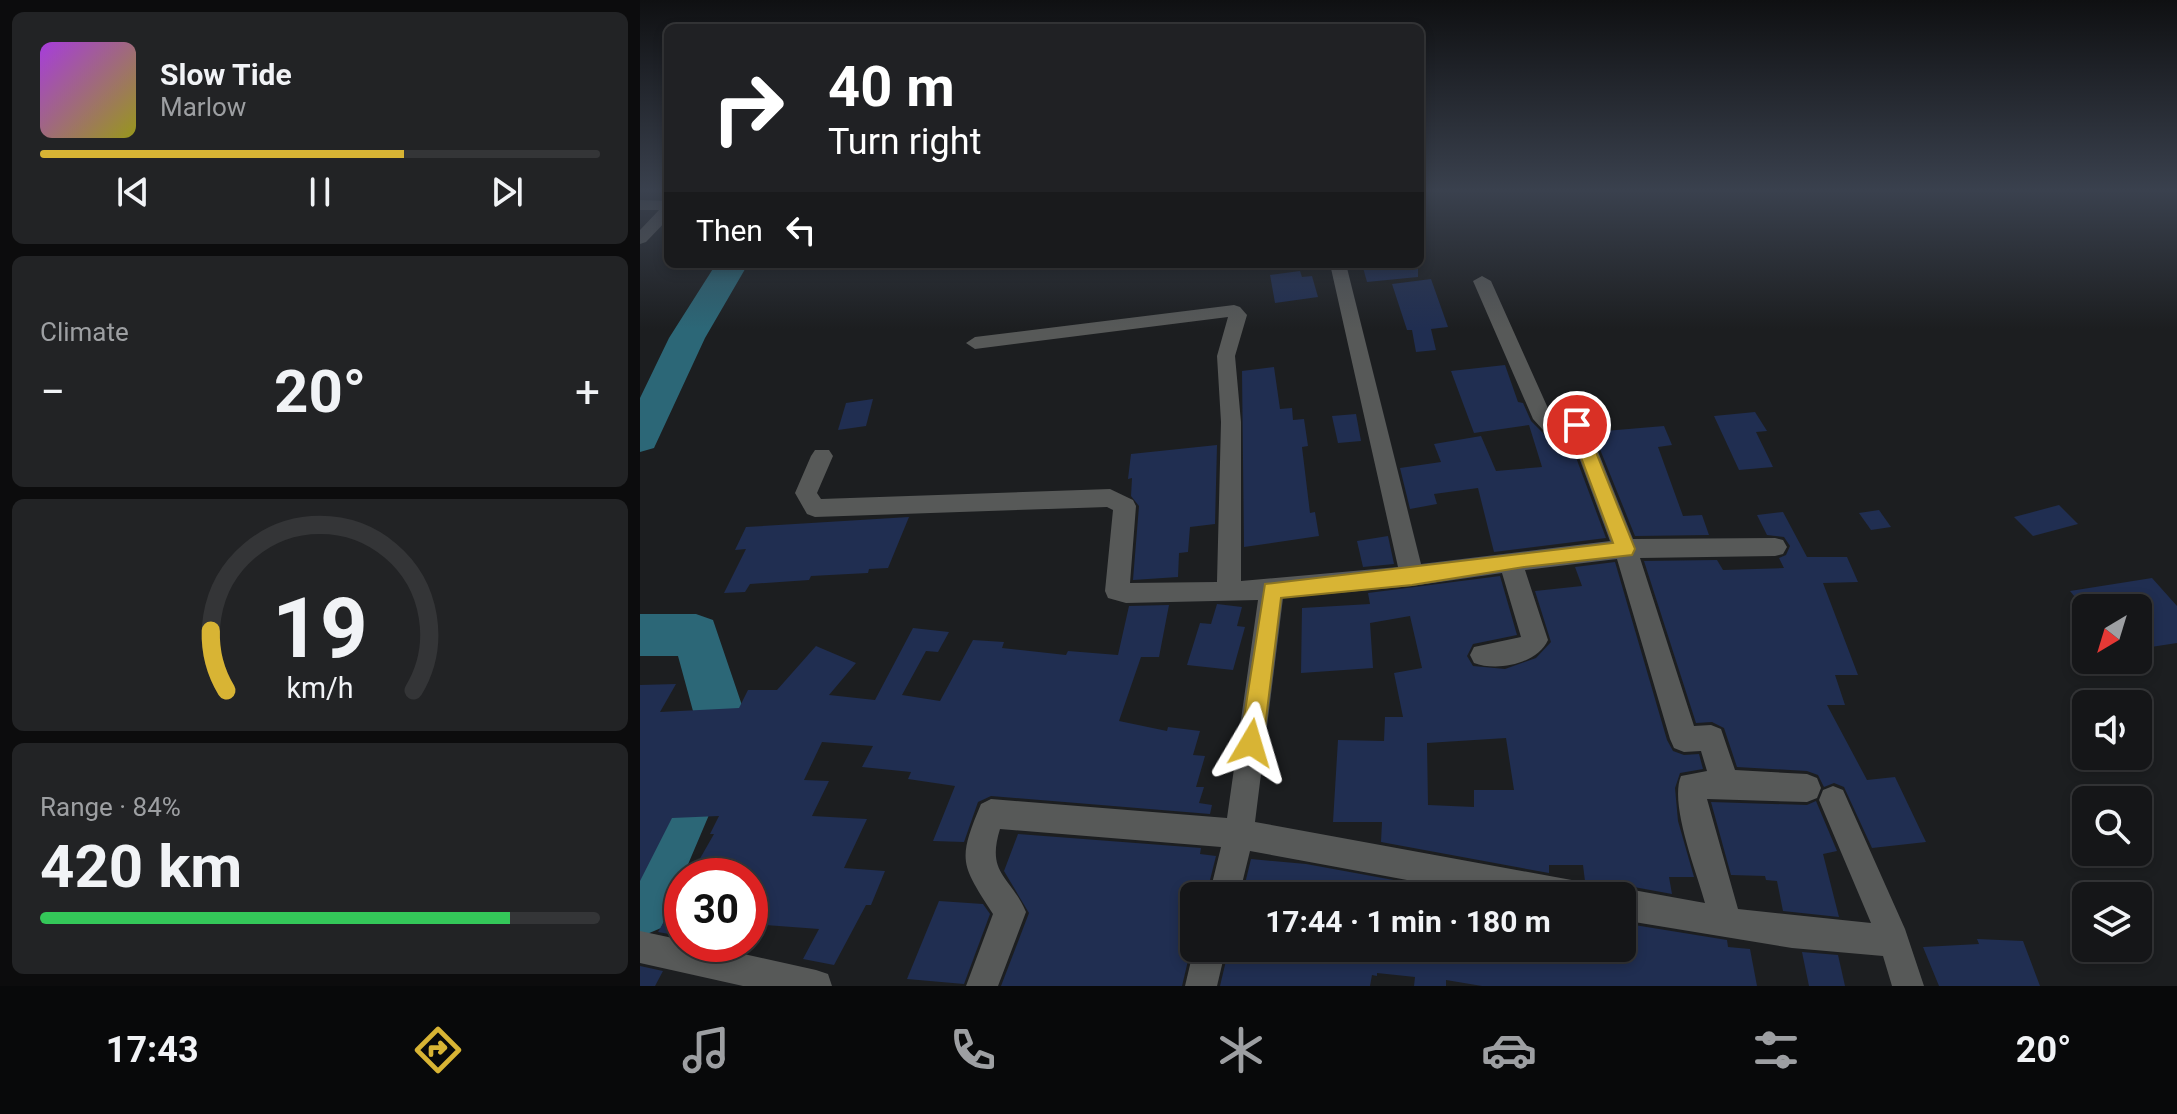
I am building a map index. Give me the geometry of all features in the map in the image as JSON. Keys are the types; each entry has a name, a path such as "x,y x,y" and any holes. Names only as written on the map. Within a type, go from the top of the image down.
{"street":[{"path":"1339,268 1412,576"},
{"path":"1482,281 1543,419 1551,426 1572,424 1579,429 1625,549 1684,739 1711,738 1725,784"},
{"path":"975,343 1234,311 1238,315 1236,330 1226,356 1231,422 1229,591"},
{"path":"822,456 806,493 815,508 1110,498 1125,506 1126,519 1117,591 1272,590 1625,549 1775,547"},
{"path":"1483,655 1519,651 1532,645 1535,640 1511,562"},
{"path":"1227,882 1239,834 1272,590"},
{"path":"1726,923 1694,808 1691,786 1725,784 1820,794 1894,940 1908,986"},
{"path":"982,986 1010,912 977,863 977,851 991,814 1239,834 1501,882"},
{"path":"1636,907 1726,923 1863,940 1894,940"},
{"path":"640,948 816,986"},
{"path":"1201,986 1207,962"}],"building":[{"path":"1363,268 1418,268 1418,277 1367,282"},
{"path":"1300,271 1302,277 1312,276 1318,297 1275,303 1270,275"},
{"path":"1431,279 1448,327 1431,329 1436,350 1416,352 1412,330 1407,330 1392,284"},
{"path":"1505,365 1518,402 1523,403 1531,421 1544,434 1568,436 1606,538 1494,552 1478,488 1434,494 1437,504 1410,509 1400,468 1441,462 1434,444 1481,436 1496,471 1542,467 1529,425 1474,433 1451,371"},
{"path":"1274,367 1280,409 1292,408 1293,420 1304,419 1308,446 1302,447 1310,513 1315,512 1319,536 1244,547 1242,371"},
{"path":"873,399 866,426 838,430 846,403"},
{"path":"1755,412 1767,431 1756,432 1773,467 1739,470 1714,416"},
{"path":"1356,414 1361,441 1338,443 1332,416"},
{"path":"1664,426 1672,445 1658,447 1683,516 1702,515 1709,535 1635,536 1593,432"},
{"path":"1217,445 1215,524 1190,527 1188,552 1179,553 1178,577 1133,580 1139,506 1131,496 1132,478 1128,479 1131,454"},
{"path":"2059,505 2078,524 2033,536 2014,517"},
{"path":"1879,510 1891,527 1871,530 1859,513"},
{"path":"1783,512 1807,557 1847,557 1858,582 1823,583 1858,675 1835,675 1845,705 1827,705 1867,780 1895,777 1926,842 1872,848 1844,787 1834,783 1824,787 1818,775 1807,771 1737,767 1724,728 1712,722 1696,723 1644,561 1717,560 1723,570 1784,568 1779,558 1786,555 1790,546 1784,537 1767,535 1757,515"},
{"path":"909,517 888,568 869,569 868,573 811,576 809,580 750,584 745,592 724,593 746,549 735,550 746,527"},
{"path":"1388,536 1394,564 1363,567 1357,541"},
{"path":"1615,562 1667,740 1673,751 1684,755 1699,754 1703,769 1680,773 1675,788 1678,821 1694,877 1669,877 1672,894 1636,887 1636,882 1587,882 1583,865 1549,865 1549,873 1381,842 1382,822 1333,822 1338,740 1384,741 1385,717 1403,717 1394,673 1422,668 1410,616 1370,623 1373,668 1301,673 1302,608 1370,604 1368,593 1500,576 1517,635 1473,644 1467,656 1473,666 1505,669 1536,658 1551,642 1535,591 1582,586 1575,567","holes":["1506,738 1514,790 1474,790 1474,807 1428,805 1427,743"]},
{"path":"2152,578 2177,606 2177,643 2152,647 2152,594 2072,594 2070,591"},
{"path":"1217,604 1242,607 1237,626 1245,627 1233,670 1187,665 1200,623 1211,624"},
{"path":"1169,605 1159,657 1141,657 1119,721 1167,731 1168,727 1200,731 1193,755 1205,756 1196,787 1204,787 1199,803 1212,805 1210,814 991,796 978,802 964,842 933,841 955,786 908,779 911,772 862,767 873,746 822,742 804,780 829,781 812,816 867,819 844,868 885,871 871,905 866,905 834,965 803,959 819,929 768,925 768,858 700,858 714,834 710,834 719,816 672,818 640,881 640,685 676,684 660,712 739,708 748,690 777,690 816,646 856,663 829,695 875,700 913,628 949,632 938,652 926,651 902,695 940,701 973,640 1004,642 1002,648 1066,655 1068,651 1118,655 1129,606"},
{"path":"1816,801 1837,851 1823,854 1839,917 1783,911 1777,881 1766,880 1765,876 1731,875 1711,802 1807,805"},
{"path":"1018,834 1201,848 1200,854 1216,856 1210,882 1180,882 1180,962 1188,962 1182,986 1001,986 1029,913 1004,871"},
{"path":"1251,859 1306,864 1399,881 1399,882 1245,882"},
{"path":"939,901 983,904 990,914 964,984 907,979"},
{"path":"1636,925 1727,940 1728,947 1750,949 1757,986 1482,986 1446,980 1446,986 1414,986 1415,977 1377,973 1377,976 1372,975 1370,986 1220,986 1226,962 1636,962"},
{"path":"1977,939 2023,941 2040,986 1939,986 1923,947 1979,944"},
{"path":"1802,952 1838,955 1845,986 1809,986"},
{"path":"640,966 663,971 655,986 640,986"}],"waterway":[{"path":"640,438 687,338 730,268"},
{"path":"640,635 696,635 722,723 640,907"}],"route":[{"path":"1251,743 1272,590 1625,549 1577,425"}]}
